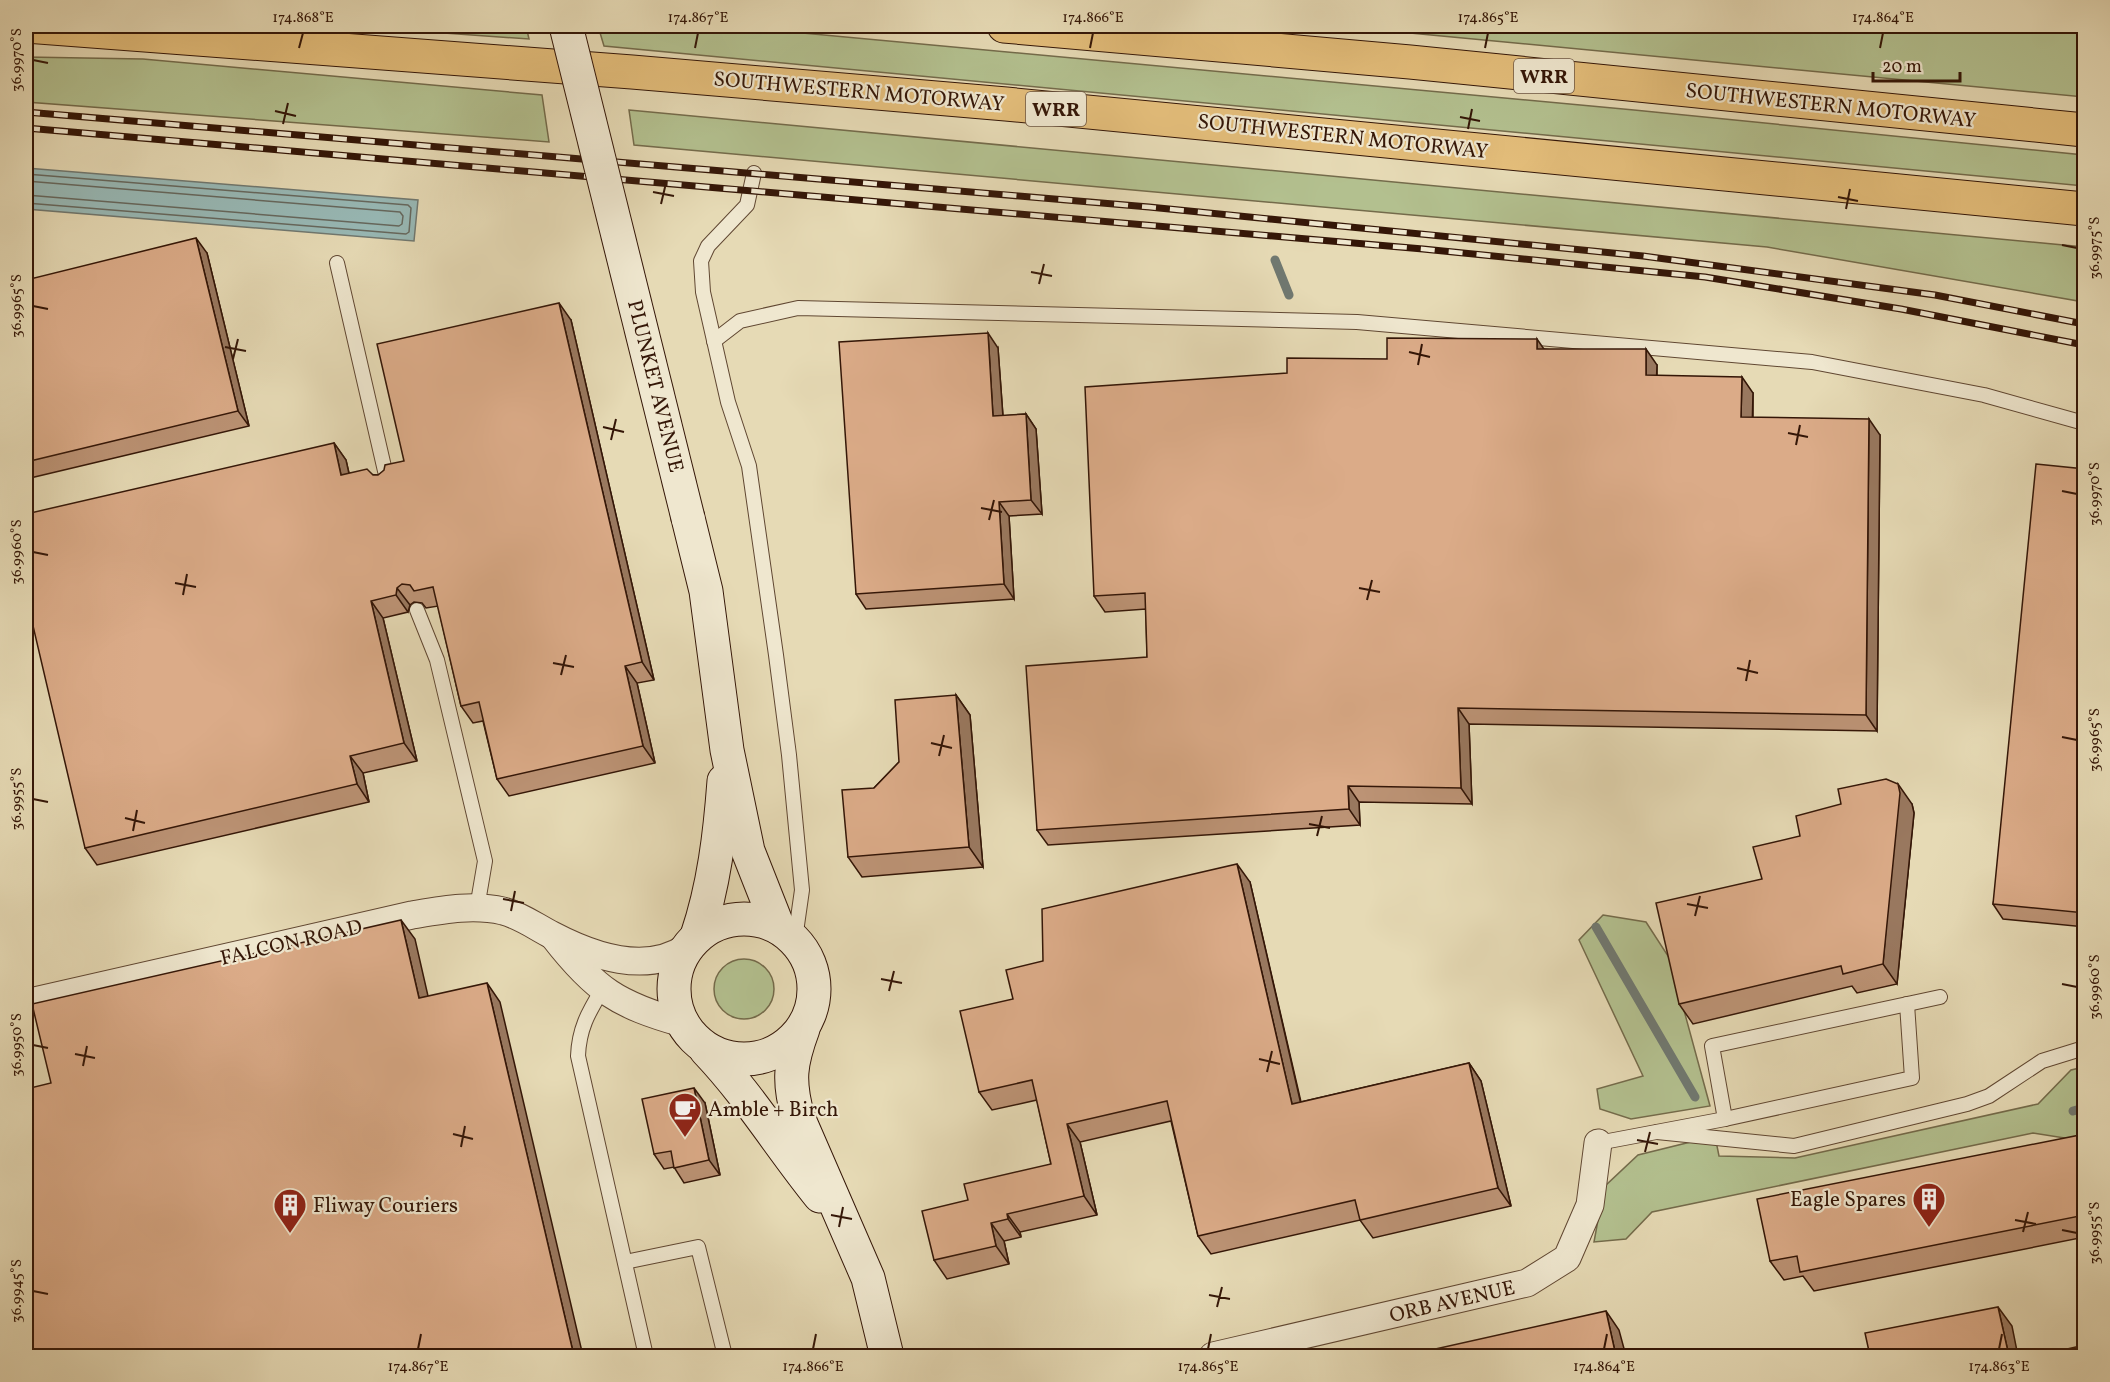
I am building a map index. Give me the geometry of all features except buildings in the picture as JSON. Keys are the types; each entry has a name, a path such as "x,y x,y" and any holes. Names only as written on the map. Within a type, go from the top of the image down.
{"highway":[{"name":"SOUTHWESTERN MOTORWAY","path":"26,26 632,72 1006,104 2085,209"},
{"name":"SOUTHWESTERN MOTORWAY","path":"1004,26 1410,62 2085,130"}],"main road":[{"name":"PLUNKET AVENUE","path":"566,26 706,591 727,750 748,850 786,933"},
{"name":"PLUNKET AVENUE","path":"692,942 708,903 715,867 727,750"},
{"path":"843,1225 783,1151 735,1081 692,1037 682,1023 675,1004 673,984 677,965 692,942 714,925 735,919 757,920 786,933 809,960 815,983 813,1007 792,1059 790,1088 798,1117 868,1278 887,1356"},
{"path":"705,1048 725,1058 747,1060 769,1056 788,1045 803,1029"}],"street":[{"name":"FALCON ROAD","path":"26,1003 412,915 477,908 518,916 553,936 624,960 657,962 674,956 692,942"},
{"name":"FALCON ROAD","path":"553,936 575,964 602,990 642,1012 682,1023"},
{"name":"ORB AVENUE","path":"1213,1356 1527,1283 1567,1258 1590,1205 1598,1143"}],"lane":[{"path":"754,173 747,205 708,246 701,261 703,292 728,402 750,466 789,755 802,890 786,933"},
{"path":"337,263 388,484"},
{"path":"714,342 740,321 766,313 798,308 1357,322 1812,362 1984,394 2085,423"},
{"path":"417,610 437,660 485,861 477,908"},
{"path":"602,990 584,1019 579,1036 578,1056 646,1356"},
{"path":"1725,1119 1712,1046 1940,997"},
{"path":"1598,1143 1725,1119 1912,1078 1907,1004"},
{"path":"1657,1132 1794,1146 1967,1104 1989,1096 2042,1061 2085,1048"},
{"path":"624,1262 698,1247 725,1356"}],"green space":[{"path":"346,26 526,26 529,39"},
{"path":"598,26 728,26 1634,110 2084,155 2084,186 604,46"},
{"path":"1336,26 2084,26 2084,97"},
{"path":"26,57 143,59 542,95 549,142 26,102"},
{"path":"629,110 2084,247 2084,302 1767,247 634,145"},
{"path":"1603,915 1646,922 1670,959 1710,1106 1631,1119 1600,1109 1597,1089 1643,1076 1579,940"},
{"path":"738,959 750,959 766,967 772,977 774,989 772,1001 766,1011 750,1019 738,1019 722,1011 714,995 714,983 722,967"},
{"path":"2084,1067 2084,1138 2071,1139 2033,1133 1652,1212 1626,1239 1594,1242 1604,1187 1638,1155 1715,1136 1719,1156 1795,1158 2038,1104 2071,1070"}],"water":[{"path":"26,168 418,200 414,241 26,209"}],"waterway":[{"path":"1275,260 1289,295"},
{"path":"1596,927 1695,1097"},
{"path":"2073,1111 2084,1108"}],"railway":[{"path":"26,112 1149,207 1643,256 1935,295 2084,324"},
{"path":"26,128 1423,249 1705,277 1901,309 2084,345"}],"place":[{"name":"Amble + Birch","path":"685,1138"},
{"name":"Eagle Spares","path":"1929,1228"},
{"name":"Fliway Couriers","path":"290,1234"}]}
